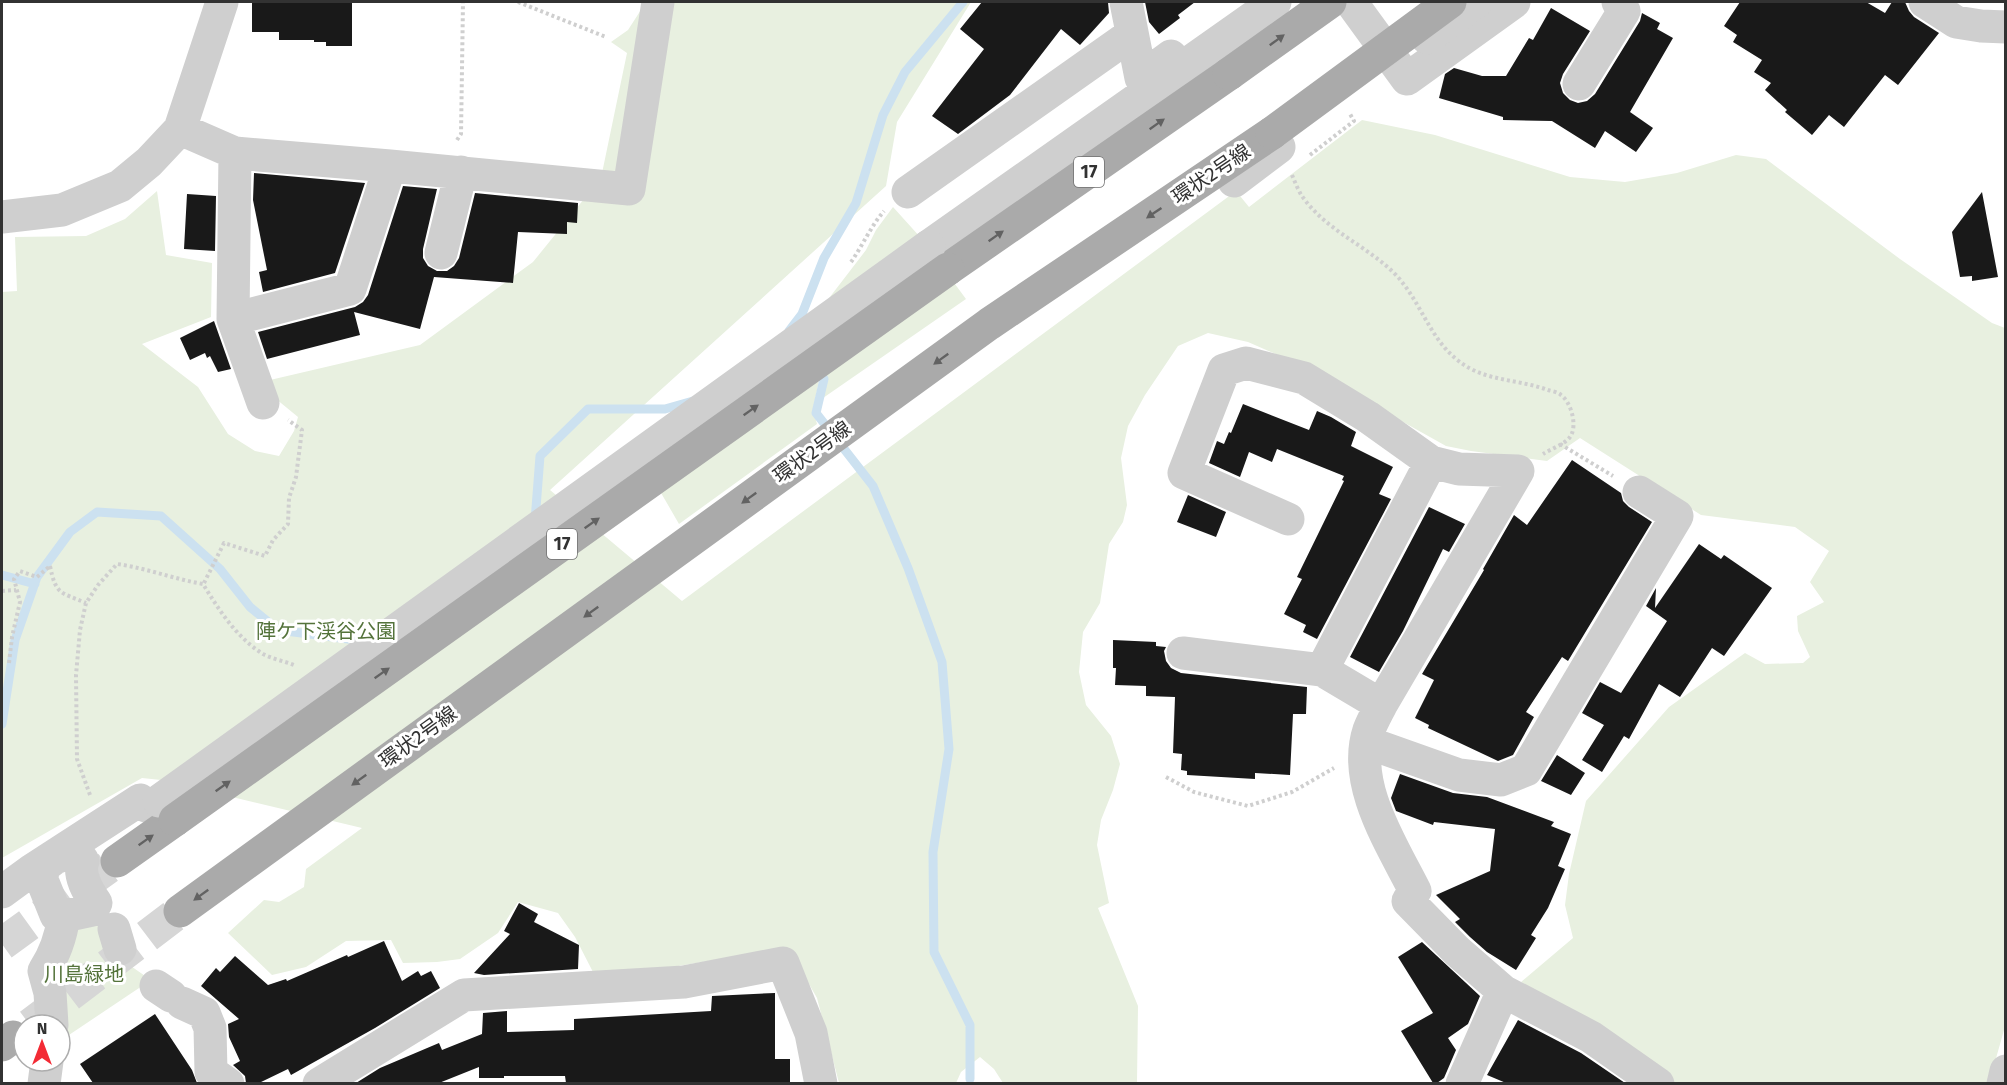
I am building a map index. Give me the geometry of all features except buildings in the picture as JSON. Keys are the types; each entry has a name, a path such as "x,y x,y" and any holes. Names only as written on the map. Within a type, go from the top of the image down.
{"main road":[{"name":"17","path":"117,861 160,809 939,257 1229,74 1330,2"},
{"name":"環状2号線","path":"180,911 989,324 1280,150 1449,2"}],"street":[{"path":"2,217 62,210 120,186 149,162 180,129 222,2"},
{"path":"180,129 235,153 629,189 658,2"},
{"path":"1126,2 1141,78 1248,2"},
{"path":"939,257 1216,44 1275,2"},
{"path":"1351,2 1407,79 1514,2"},
{"path":"1234,181 1280,150 1476,2"},
{"path":"1579,84 1624,11 1618,2"},
{"path":"1925,2 1956,22 2006,27"},
{"path":"909,192 1132,34"},
{"path":"235,153 232,319 262,402"},
{"path":"232,319 350,289 390,166"},
{"path":"441,253 447,171"},
{"path":"1288,519 1184,473 1224,370 1246,363 1304,378 1368,417 1431,462 1459,469 1518,471 1381,705 1369,731 1365,763 1371,803 1415,891 1408,901 1457,951 1503,992 1591,1037 1646,1080"},
{"path":"1322,670 1431,462"},
{"path":"1366,746 1459,775 1501,780 1526,770 1677,516 1639,492"},
{"path":"1183,652 1322,670 1381,705"},
{"path":"2,892 140,800 160,809"},
{"path":"80,857 160,809"},
{"path":"66,854 78,854 83,861 80,868 84,881 96,903 92,910 64,916 56,915 43,882 43,867 55,858 66,854"},
{"path":"2,911 43,882"},
{"path":"51,1013 50,993 44,971 52,960 61,936 64,916"},
{"path":"319,1083 464,995 684,982 783,963 811,1034 821,1083"},
{"path":"1471,1080 1503,992"},
{"path":"170,995 204,1013 210,1028 211,1072 228,1083"},
{"path":"2003,1083 2006,1071"}],"path":[{"path":"447,171 461,134 463,2"},
{"path":"518,2 606,37"},
{"path":"1280,150 1301,195 1336,230 1396,276 1410,294 1443,348 1473,370 1544,388 1561,395 1571,410 1574,426 1570,437 1518,471"},
{"path":"848,265 875,221 893,201 909,192"},
{"path":"203,584 224,543 265,556 273,540 288,524 289,498 296,477 302,430 262,402"},
{"path":"1560,444 1639,492"},
{"path":"104,823 86,787 77,759 76,675 80,630 86,603 98,585 117,564"},
{"path":"9,663 20,602 14,579 20,571 37,577 50,566 53,582 58,591 86,603"},
{"path":"2,591 16,590"},
{"path":"1166,777 1194,792 1248,806 1292,792 1366,746"}],"green space":[{"name":"陣ケ下渓谷公園","path":"646,2 971,2 897,122 886,186 550,490 682,601 1236,191 1249,207 1362,120 1435,135 1570,177 1625,182 1677,173 1736,155 1766,159 1900,259 1992,323 2005,328 2006,1023 1989,1083 1674,1083 1521,982 1573,938 1565,905 1569,874 1586,801 1669,707 1745,653 1765,664 1803,663 1810,657 1798,631 1797,616 1824,602 1810,582 1829,551 1795,527 1701,515 1580,438 1547,461 1446,446 1303,366 1248,342 1208,333 1178,346 1145,395 1128,426 1121,458 1127,505 1123,522 1109,544 1100,603 1083,632 1079,672 1086,705 1111,736 1120,764 1101,820 1097,845 1109,903 1098,908 1138,1006 1137,1083 1003,1083 994,1069 980,1057 961,1072 956,1083 839,1083 817,998 801,970 739,956 666,968 594,974 575,937 558,913 518,902 498,933 460,959 403,963 391,940 346,941 306,967 272,975 228,933 264,900 279,902 304,887 306,869 362,828 161,780 142,778 2,858 2,292 17,291 15,237 86,236 125,219 157,191 166,255 212,263 211,317 142,344 198,387 228,434 255,451 279,456 294,431 298,417 270,394 270,380 420,345 533,262 601,178 627,53 611,42 628,30"},
{"path":"893,207 921,238 966,299 823,398 826,378 807,353 823,306 866,250 876,230"},
{"path":"819,381 813,409 817,424 679,524 653,479"},
{"name":"川島緑地","path":"86,898 122,960 151,980 72,1033 72,1013 51,1013 73,902"}],"waterway":[{"path":"789,331 802,314 824,258 856,203 883,115 905,72 963,2"},
{"path":"816,368 824,379 816,413 873,486 908,568 942,662 949,749 933,852 934,952 970,1025 970,1079"},
{"path":"535,521 540,456 588,409 665,409 693,401"},
{"path":"2,724 15,640 37,577 70,532 97,512 161,516 220,569 250,607 278,630 364,641"},
{"path":"2,575 35,584"}],"tunnel":[{"path":"2,944 117,861"},
{"path":"46,1013 180,911"}]}
